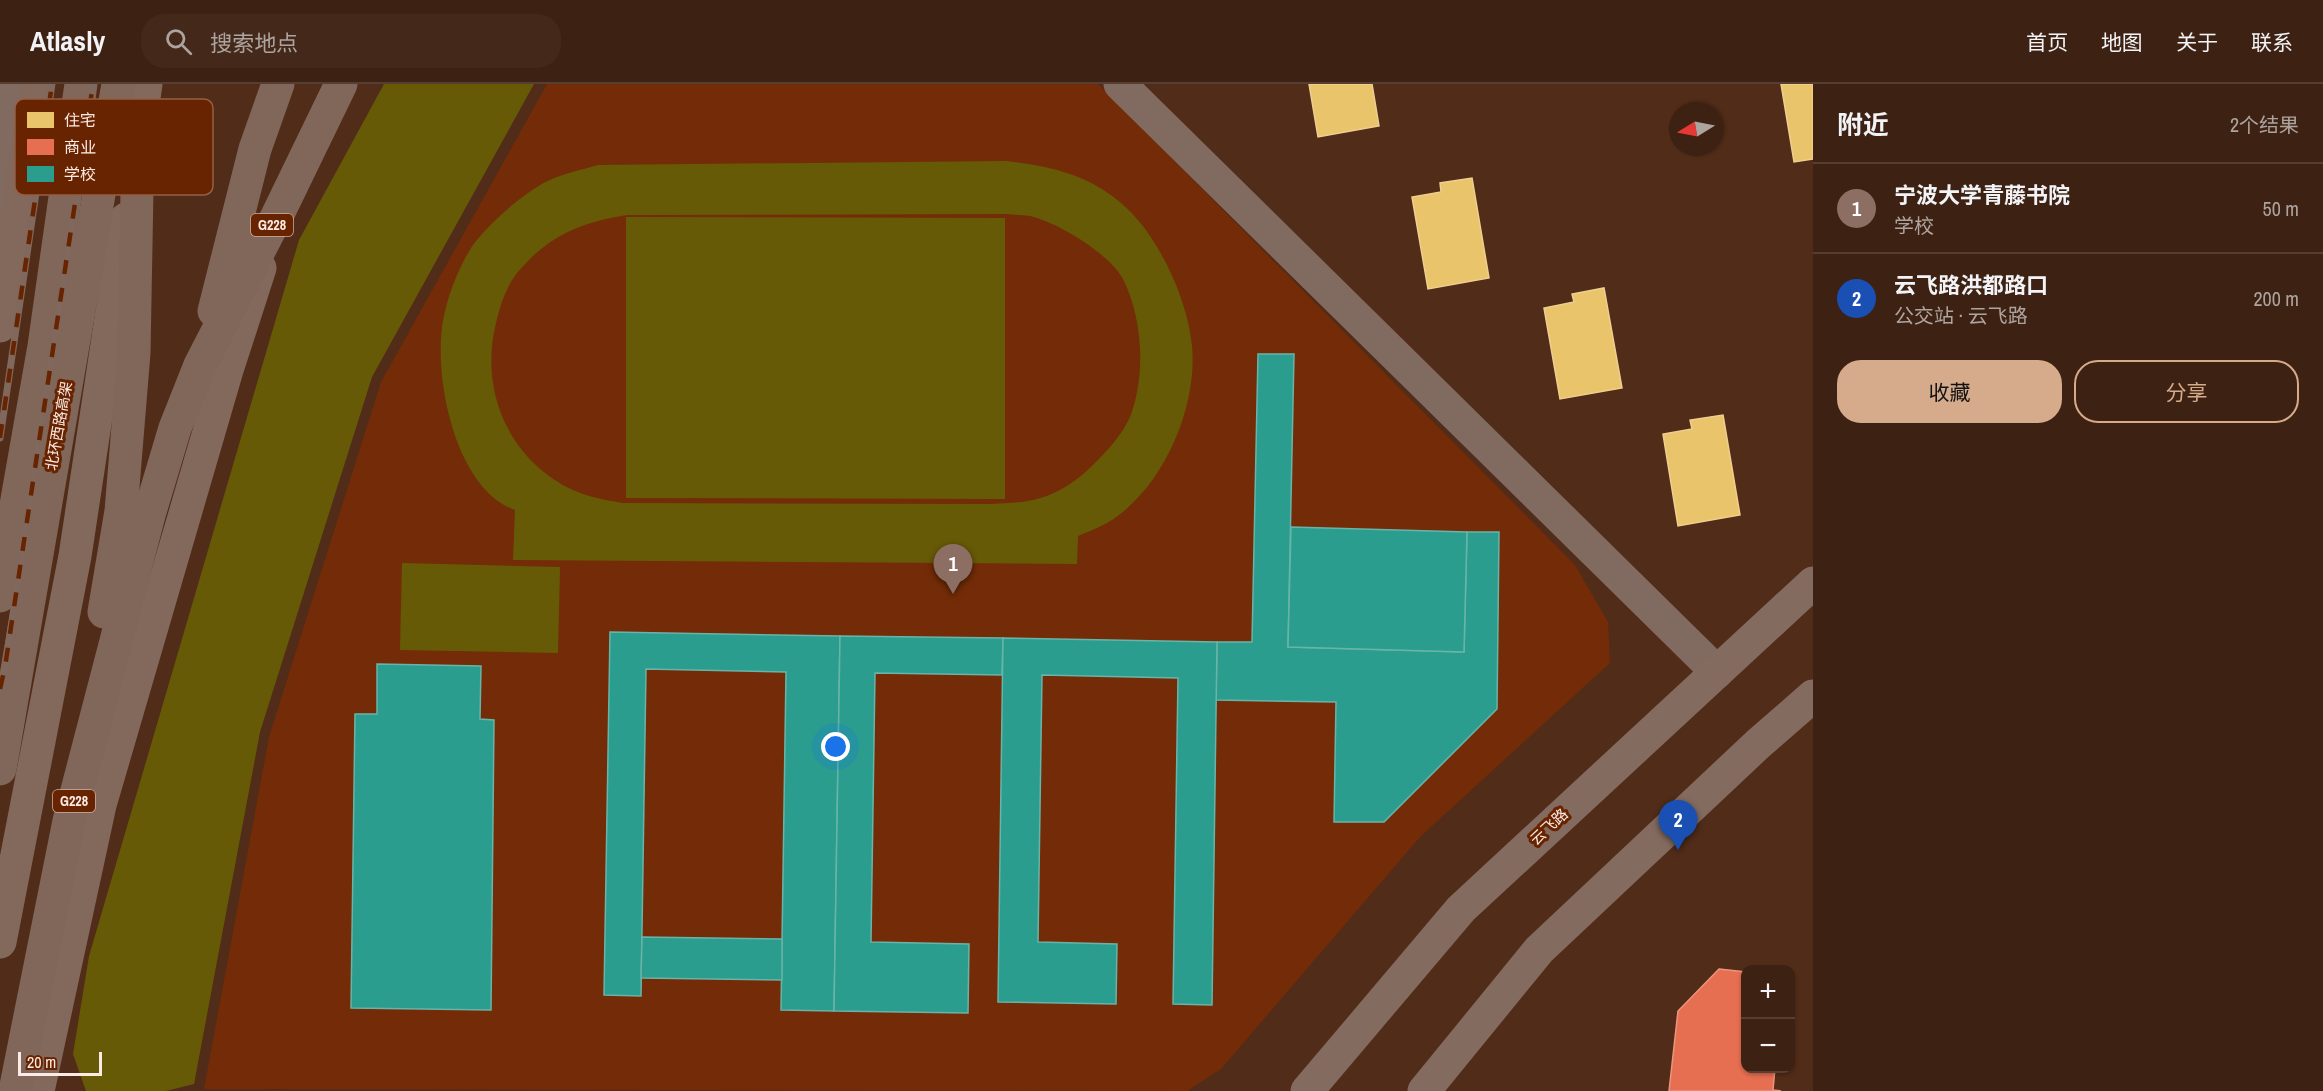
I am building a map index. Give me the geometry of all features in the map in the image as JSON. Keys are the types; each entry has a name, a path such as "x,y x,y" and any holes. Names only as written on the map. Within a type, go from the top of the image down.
{"highway":[{"name":"北环西路高架","path":"79,99 81,84"},
{"name":"北环西路高架","path":"115,99 118,84"},
{"name":"G228","path":"15,1091 69,821 135,513 175,428 200,365 277,216 341,84"},
{"path":"277,88 275,160 277,216"},
{"path":"200,365 255,149 277,88"},
{"name":"北环西路高架","path":"0,596 44,346 65,195"},
{"name":"北环西路高架","path":"0,769 99,195"},
{"path":"135,513 134,353 137,195"}],"main road":[{"path":"26,99 27,84"},
{"path":"35,99 37,84"},
{"path":"144,99 146,84"},
{"path":"12,251 17,195"},
{"path":"0,326 20,195"},
{"path":"0,942 75,556 129,195"},
{"path":"38,1091 100,805 227,370 277,216"},
{"name":"云飞路","path":"1307,1091 1461,909 1813,583"},
{"path":"1424,1091 1539,951 1758,744 1813,696"}],"street":[{"path":"0,292 9,84"},
{"path":"1120,84 1717,672"}],"shaded area":[{"path":"384,84 534,84 372,377 260,732 194,1084 166,1091 86,1091 73,1054 89,956 299,240"},
{"path":"547,84 1098,84 1575,565 1608,622 1610,663 1420,837 1221,1069 1187,1091 204,1089 269,737 381,382"},
{"path":"1006,161 1057,170 1082,178 1115,198 1133,214 1166,263 1183,303 1191,335 1192,370 1189,395 1172,446 1160,469 1127,509 1107,523 1078,536 1077,564 513,560 515,510 494,498 477,479 463,455 453,428 442,371 441,344 447,302 466,256 477,239 518,200 550,180 598,165","holes":["1010,214 1030,216 1054,225 1082,240 1107,259 1123,279 1130,295 1138,329 1140,348 1138,384 1127,424 1088,470 1075,481 1053,493 1026,501 992,504 622,503 573,490 551,477 532,461 516,442 504,421 496,398 492,374 492,348 499,310 504,297 513,278 529,260 553,240 580,227 627,215"]},
{"path":"626,217 1005,218 1005,499 626,498"},
{"path":"402,563 560,567 558,653 400,650"}],"building: 住宅":[{"path":"1309,84 1372,84 1379,126 1318,137"},
{"path":"1781,84 1813,84 1813,159 1794,162"},
{"path":"1472,178 1489,278 1428,289 1412,197 1441,192 1440,183"},
{"path":"1604,288 1622,388 1560,399 1544,308 1574,302 1572,294"},
{"path":"1723,415 1740,515 1678,526 1663,434 1692,429 1690,420"},
{"path":"1717,981 1741,983 1741,1073 1763,1073 1761,1091 1707,1091"}],"building: 商业":[{"path":"1719,969 1741,971 1741,1073 1775,1073 1773,1090 1781,1091 1669,1091 1678,1011"}],"building: 学校":[{"path":"1258,354 1294,354 1288,647 1464,652 1467,532 1499,532 1497,709 1384,822 1334,822 1336,702 1216,700 1217,642 1252,642"},
{"path":"1291,527 1467,532 1464,652 1288,647"},
{"path":"610,632 840,636 834,1011 781,1010 786,672 646,669 641,996 604,995"},
{"path":"840,636 1003,638 1002,675 875,673 871,942 969,944 968,1013 834,1011"},
{"path":"1003,638 1217,642 1212,1005 1173,1004 1178,678 1042,675 1038,942 1117,944 1116,1004 998,1002"},
{"path":"377,664 481,666 480,719 494,720 491,1010 351,1008 355,714 377,714"},
{"path":"642,937 782,939 782,980 641,978"}],"railway":[{"path":"50,99 52,84"},
{"path":"91,99 93,84"},
{"path":"0,438 36,195"},
{"path":"0,689 76,195"}],"place":[{"name":"宁波大学青藤书院","path":"953,594"},
{"name":"云飞路洪都路口","path":"1678,850"}]}
